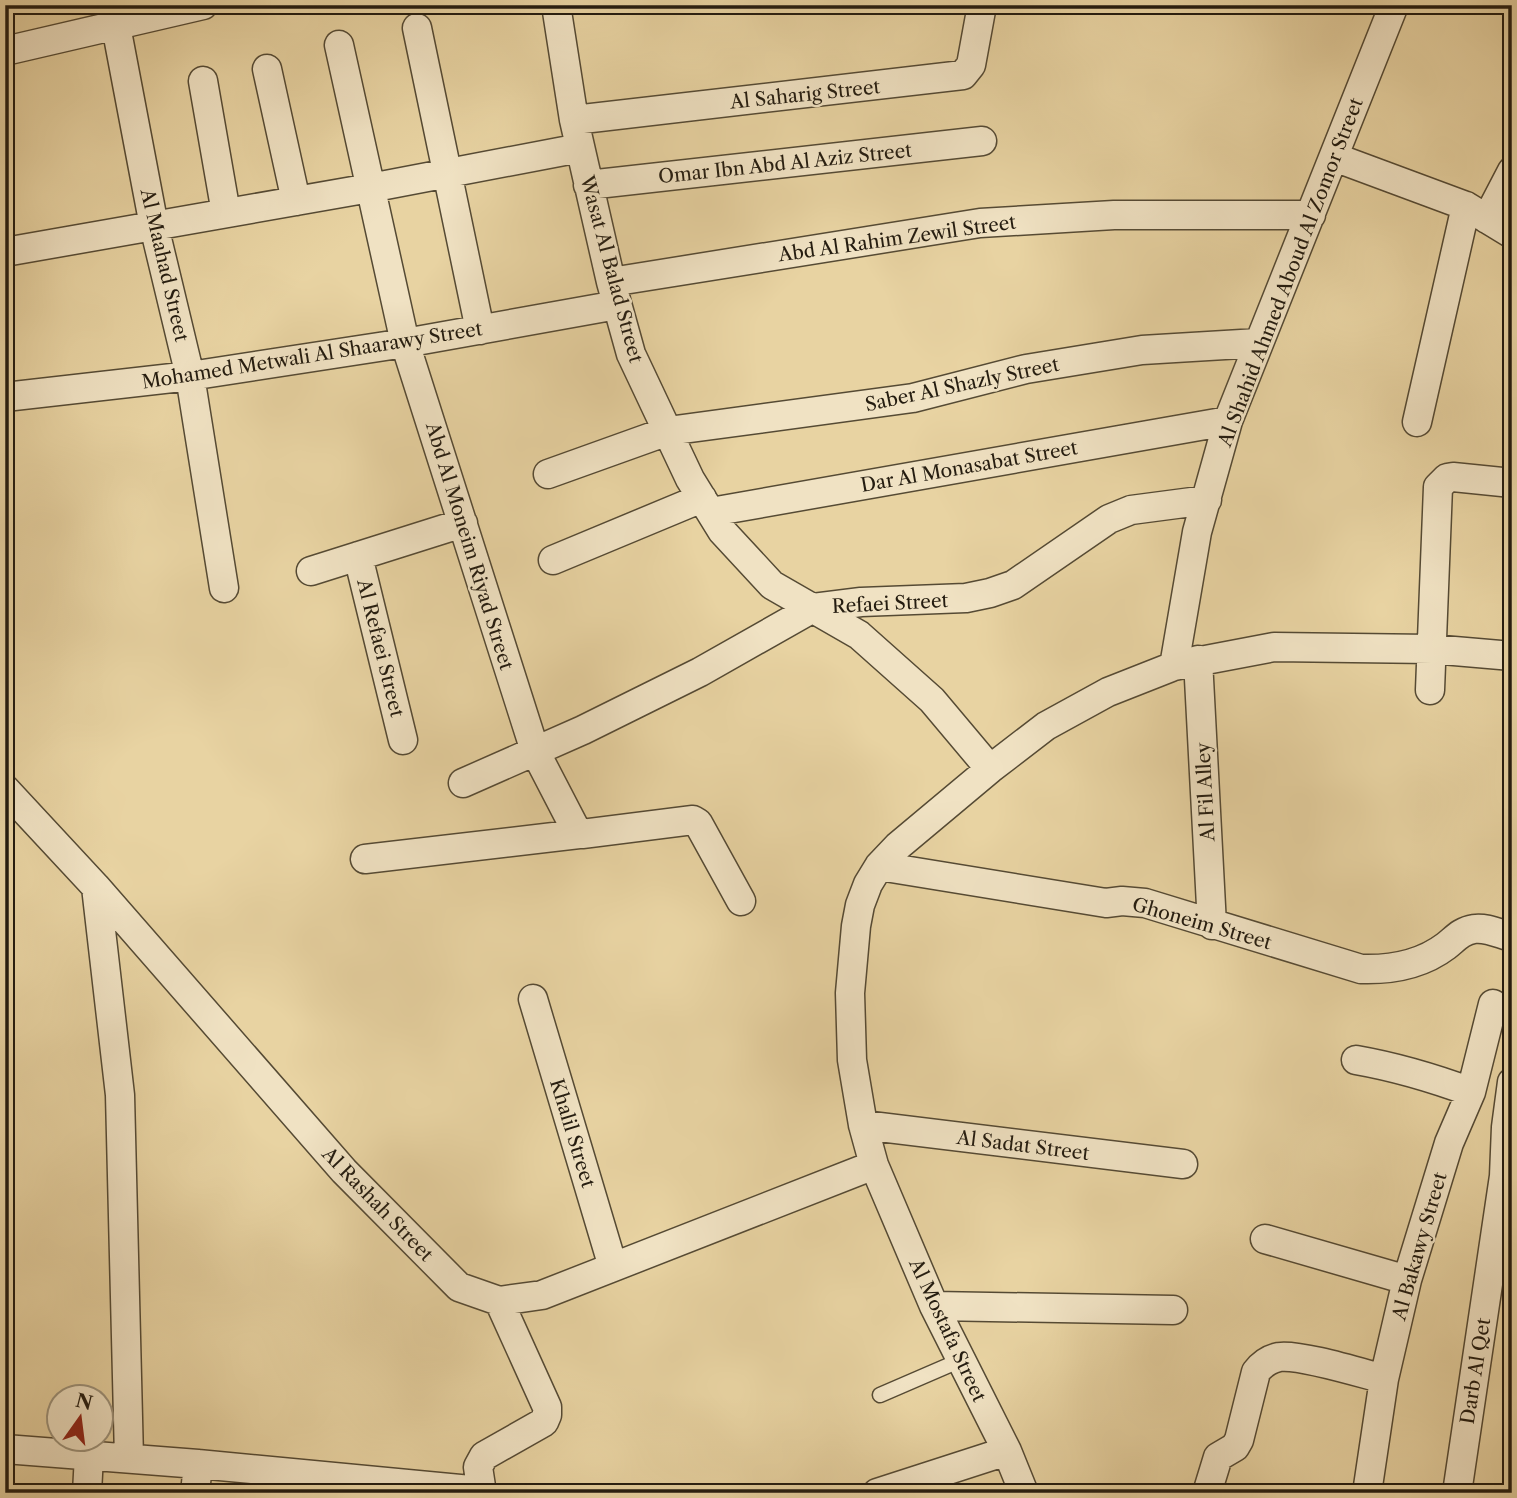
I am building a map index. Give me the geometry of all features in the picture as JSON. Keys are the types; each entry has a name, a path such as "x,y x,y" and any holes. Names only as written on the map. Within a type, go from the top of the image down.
{"street":[{"path":"5,51 203,5"},
{"name":"Wasat Al Balad Street","path":"556,5 573,120 631,354 690,479 722,531 772,585 859,635 932,700 990,769"},
{"name":"Al Saharig Street","path":"573,120 963,75 971,65 982,5"},
{"name":"Al Shahid Ahmed Aboud Al Zomor Street","path":"1186,663 1190,561 1228,421 1394,5"},
{"name":"Al Maahad Street","path":"116,26 155,226 190,376 224,588"},
{"path":"417,28 480,330"},
{"name":"Abd Al Moneim Riyad Street","path":"339,44 405,343 535,751 579,834"},
{"path":"267,69 296,201"},
{"path":"203,81 226,213"},
{"name":"Omar Ibn Abd Al Aziz Street","path":"588,185 982,141"},
{"path":"5,252 580,148"},
{"path":"1334,158 1476,213 1512,234"},
{"path":"1417,422 1476,213 1512,171"},
{"name":"Abd Al Rahim Zewil Street","path":"614,293 980,223 1114,215 1311,215"},
{"name":"Mohamed Metwali Al Shaarawy Street","path":"5,397 190,376 405,343 480,330 614,293"},
{"name":"Saber Al Shazly Street","path":"548,474 668,431 913,398 1026,369 1129,352 1258,343"},
{"name":"Dar Al Monasabat Street","path":"553,560 706,505 1228,421"},
{"path":"1430,690 1438,487 1447,478 1453,477 1512,483"},
{"name":"Refaei Street","path":"463,783 583,730 700,672 813,608 861,602 965,598 990,593 1013,585 1109,519 1131,510 1207,500"},
{"path":"311,571 463,523"},
{"name":"Al Refaei Street","path":"358,556 403,740"},
{"name":"Al Mostafa Street","path":"1024,1493 1007,1451 934,1306 874,1165 863,1125 852,1060 850,993 860,905 868,884 879,866 898,846 1046,726 1108,692 1186,663 1274,647 1431,649 1512,656"},
{"name":"Al Fil Alley","path":"1186,663 1212,925"},
{"name":"Al Rashah Street","path":"5,789 96,887 344,1171 459,1287 499,1301 542,1295 874,1165"},
{"path":"365,859 693,820 698,823 741,901"},
{"name":"Ghoneim Street","path":"879,866 1106,903 1144,903 1361,969 1388,969 1415,963 1438,951 1459,934 1475,928 1511,935"},
{"path":"96,887 120,1095 129,1458"},
{"name":"Khalil Street","path":"533,999 613,1267"},
{"name":"Al Bakawy Street","path":"1367,1493 1384,1379 1406,1280 1449,1143 1471,1092 1493,1004"},
{"path":"1356,1060 1395,1067 1471,1092"},
{"name":"Darb Al Qet","path":"1457,1493 1504,1177 1506,1127 1512,1082"},
{"name":"Al Sadat Street","path":"863,1125 1183,1164"},
{"path":"1265,1239 1406,1280"},
{"path":"5,1449 198,1464 253,1481 481,1492 478,1467 484,1456 544,1422 547,1415 547,1407 499,1301"},
{"path":"934,1306 1173,1310"},
{"path":"1207,1493 1218,1457 1235,1447 1239,1440 1256,1372 1263,1363 1278,1357 1294,1358 1384,1379"},
{"path":"877,1493 1007,1451"},
{"path":"87,1493 89,1455"},
{"path":"195,1493 198,1464"}],"lane":[{"path":"880,1395 961,1360"}]}
